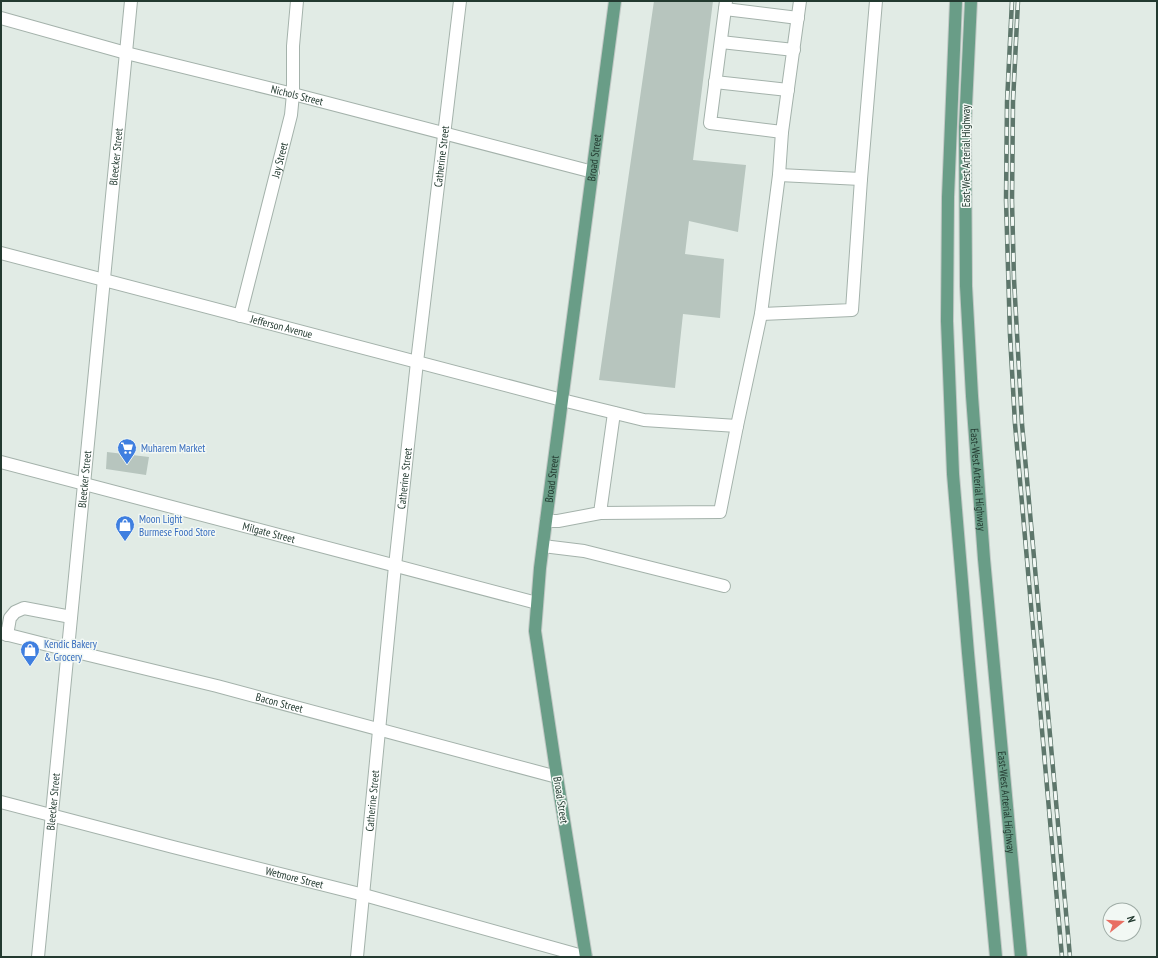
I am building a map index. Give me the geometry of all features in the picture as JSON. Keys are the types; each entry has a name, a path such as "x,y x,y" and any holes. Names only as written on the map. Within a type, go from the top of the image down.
{"main road":[{"name":"Broad Street","path":"586,957 535,631 546,521 615,1"},
{"name":"East-West Arterial Highway","path":"956,1 948,197 947,321 953,474 967,645 996,957"},
{"name":"East-West Arterial Highway","path":"971,1 965,126 966,286 972,396 984,559 1021,957"}],"street":[{"name":"Bleecker Street","path":"38,957 130,1"},
{"name":"Jay Street","path":"240,316 291,115 293,94 293,46 297,1"},
{"name":"Catherine Street","path":"357,957 395,566 417,362 460,1"},
{"path":"546,521 558,521 600,513 720,512 761,314 779,175 782,132 800,1"},
{"path":"761,314 852,310 876,1"},
{"path":"782,132 710,123 715,82 726,5 798,18"},
{"name":"Nichols Street","path":"1,18 126,53 293,94 593,172"},
{"path":"721,42 794,50"},
{"path":"715,82 788,90"},
{"path":"779,175 861,179"},
{"name":"Jefferson Avenue","path":"1,254 614,413 644,420 737,426"},
{"path":"600,513 614,413"},
{"name":"Milgate Street","path":"1,462 537,603"},
{"path":"543,546 584,551 724,586"},
{"path":"4,634 10,618 15,612 24,608 71,617"},
{"name":"Bacon Street","path":"4,634 216,686 557,777"},
{"name":"Wetmore Street","path":"1,802 364,895 586,957"}],"building":[{"path":"654,1 713,1 693,160 746,165 738,232 689,221 685,254 724,259 720,318 683,314 675,388 599,380"},
{"name":"Muharem Market","path":"107,452 149,457 146,475 106,469"}],"railway":[{"path":"1012,1 1007,102 1006,200 1010,335 1015,424 1062,957"},
{"path":"1018,1 1013,102 1012,201 1014,279 1022,424 1070,957"}],"place":[{"name":"Muharem Market","path":"127,465"},
{"name":"Moon Light Burmese Food Store","path":"125,542"},
{"name":"Kendic Bakery & Grocery","path":"30,667"}]}
